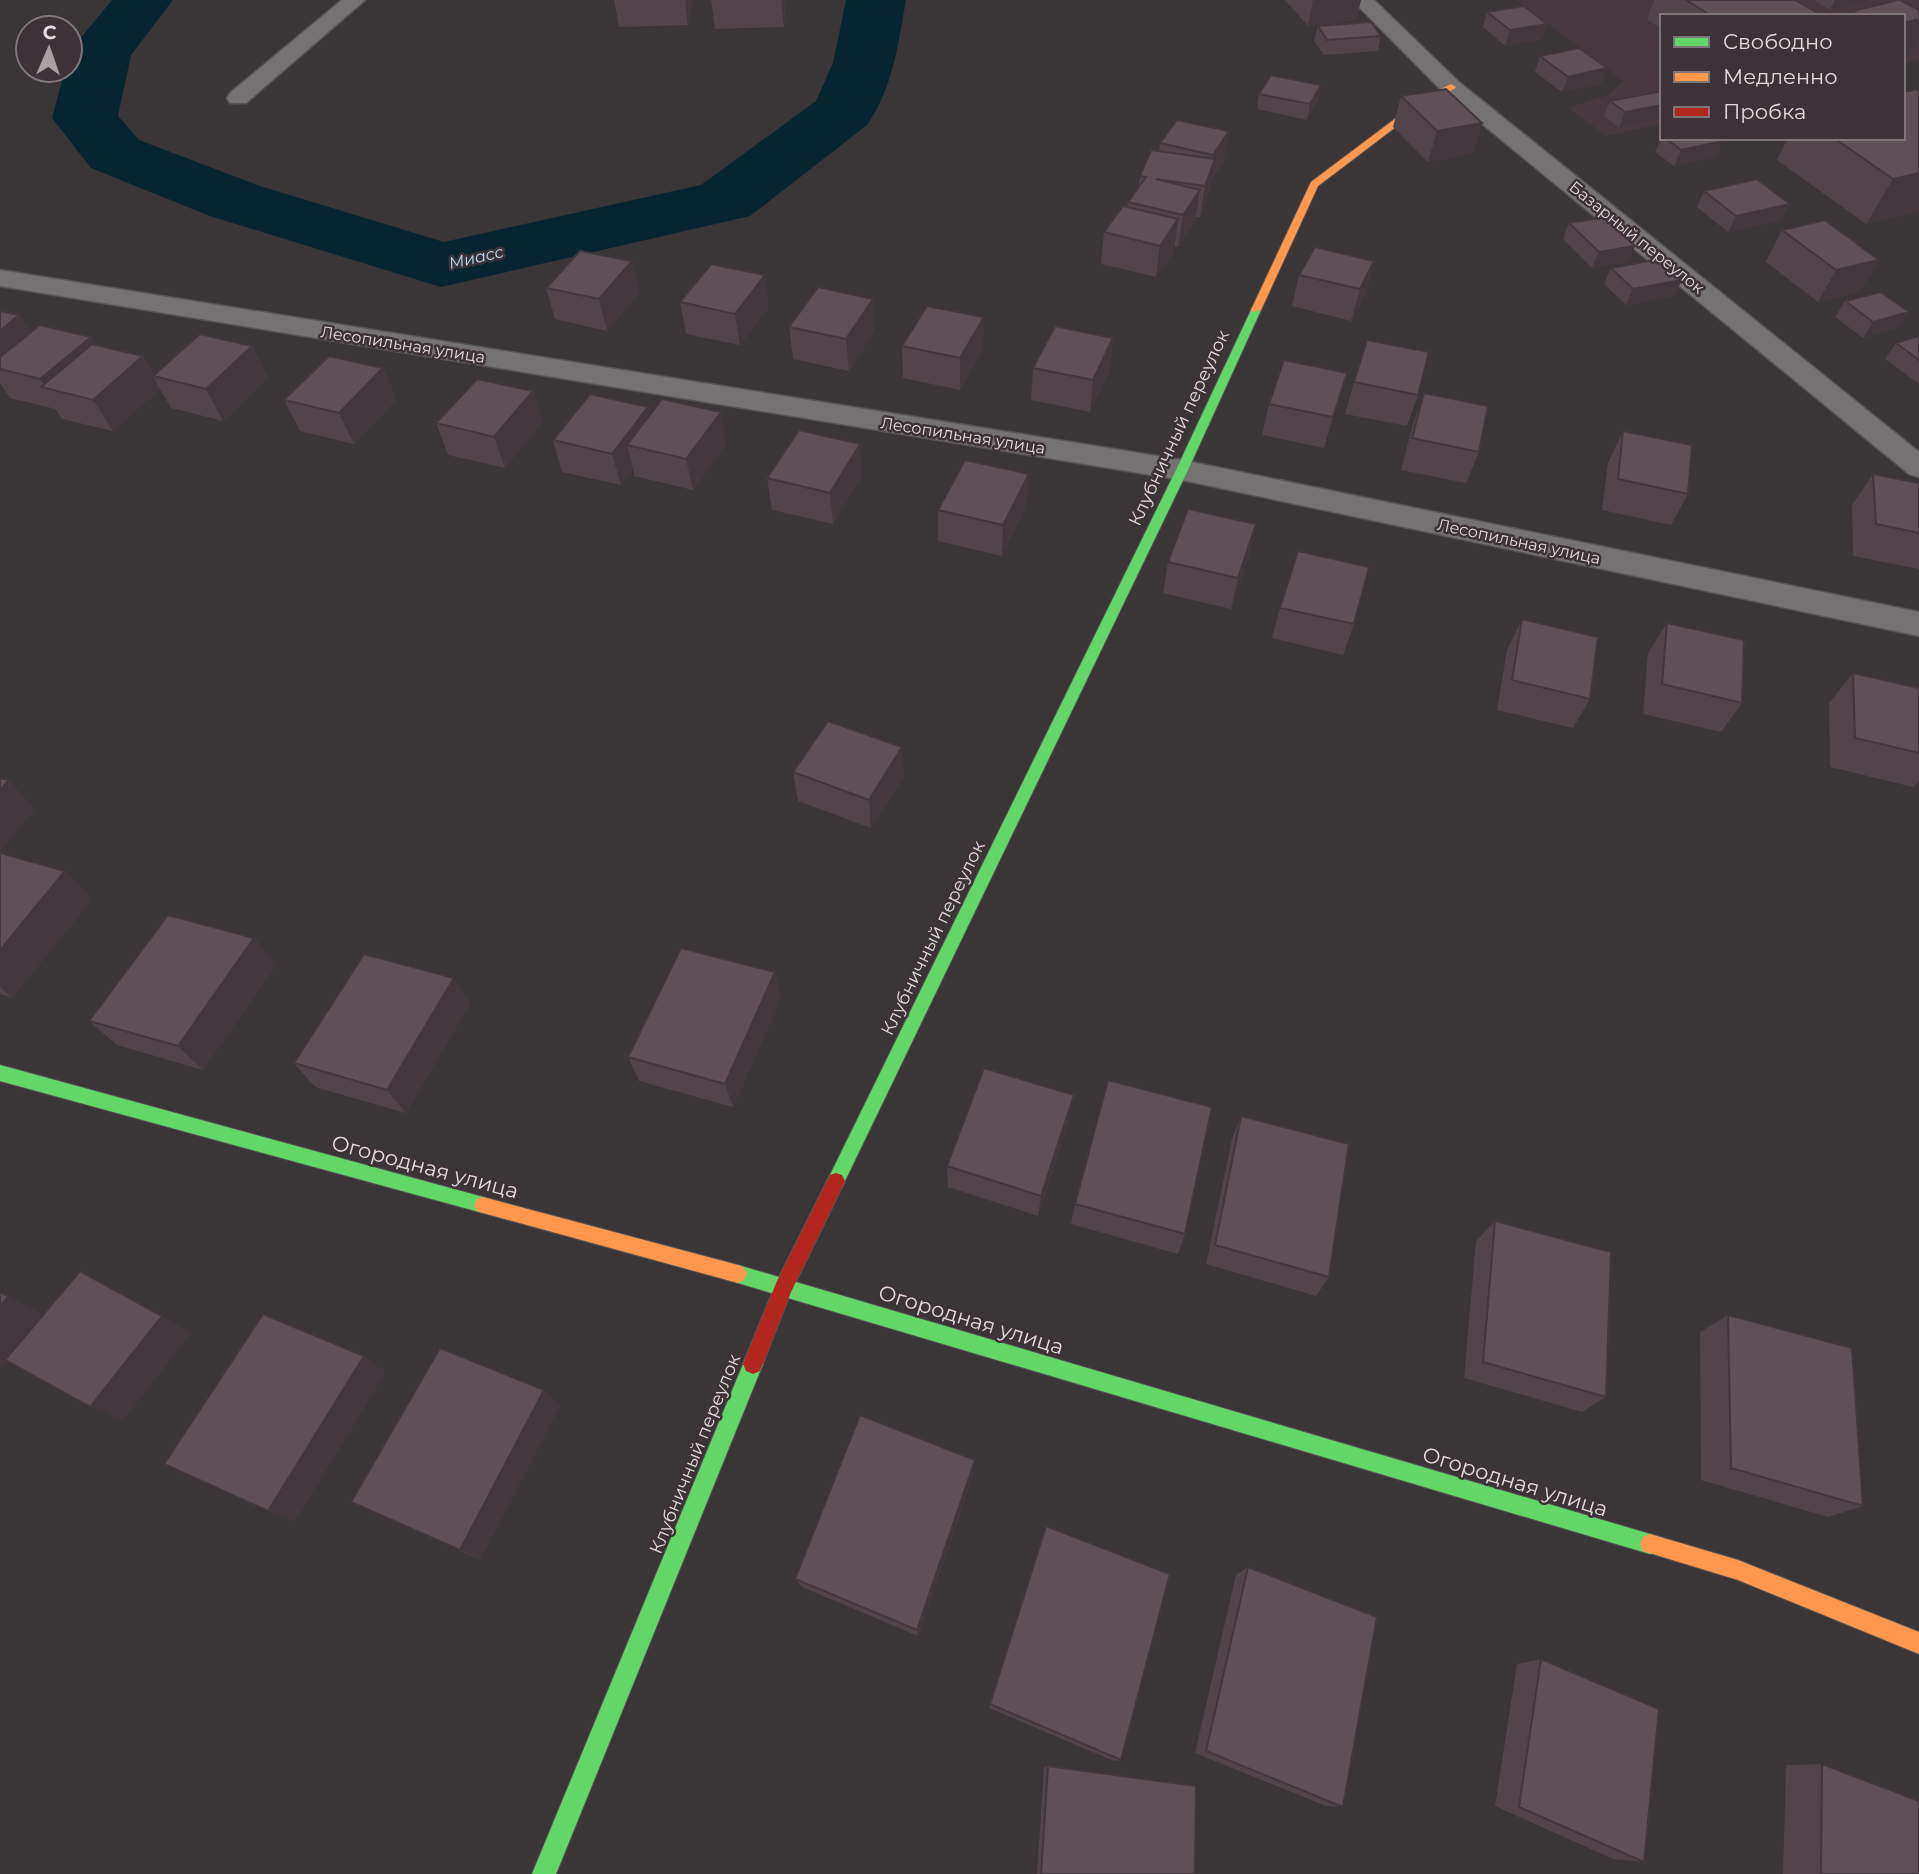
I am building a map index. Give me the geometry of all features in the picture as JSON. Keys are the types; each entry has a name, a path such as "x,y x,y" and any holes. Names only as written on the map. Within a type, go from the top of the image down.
{"street":[{"path":"238,98 355,0"},
{"name":"Базарный переулок","path":"1362,0 1451,87 1919,467"},
{"name":"Клубничный переулок","path":"544,1874 784,1287 1182,470 1314,184 1427,99 1451,87"},
{"name":"Лесопильная улица","path":"0,278 1182,470 1919,624"},
{"name":"Огородная улица","path":"0,1073 784,1287 1738,1570 1919,1643"}],"shaded area":[{"path":"1517,0 1919,0 1919,60 1905,64 1905,14 1660,14 1660,124 1606,136 1568,108 1608,95 1623,81"}],"building":[{"path":"1686,0 1795,0 1820,14 1709,14"},
{"path":"1900,0 1919,10 1919,19 1905,22 1905,14 1857,14 1852,11"},
{"path":"1524,6 1547,24 1510,30 1487,12"},
{"path":"1371,22 1381,36 1327,40 1318,26"},
{"path":"1579,48 1607,68 1568,77 1540,56"},
{"path":"1271,75 1321,85 1310,104 1259,94"},
{"path":"1446,89 1482,123 1437,131 1401,96"},
{"path":"1919,89 1919,173 1893,179 1837,140 1905,140 1905,92"},
{"path":"1660,91 1660,105 1625,112 1610,101"},
{"path":"1177,120 1229,131 1213,155 1160,143"},
{"path":"1668,140 1723,141 1681,150"},
{"path":"1151,150 1215,159 1205,186 1156,179 1200,190 1183,215 1128,202 1146,177 1140,176"},
{"path":"1757,179 1790,204 1736,216 1704,191"},
{"path":"1123,206 1178,219 1160,246 1104,232"},
{"path":"1605,217 1635,246 1599,252 1569,223"},
{"path":"1825,220 1879,260 1836,270 1782,230"},
{"path":"1315,247 1374,261 1360,289 1299,275"},
{"path":"580,251 632,261 599,299 546,288"},
{"path":"1659,259 1682,280 1633,289 1611,268"},
{"path":"711,264 765,275 735,314 680,302"},
{"path":"818,287 873,299 846,339 789,327"},
{"path":"1881,292 1909,312 1873,322 1845,301"},
{"path":"927,306 984,317 960,358 902,346"},
{"path":"0,311 19,315 0,331"},
{"path":"40,325 91,337 40,379 0,369 0,357"},
{"path":"1055,326 1113,338 1093,380 1033,368"},
{"path":"200,334 252,346 206,389 153,376"},
{"path":"1919,336 1919,360 1896,343"},
{"path":"1367,340 1429,352 1418,395 1354,382"},
{"path":"92,344 143,356 93,400 41,387"},
{"path":"329,356 383,368 339,413 284,400"},
{"path":"1284,360 1347,373 1333,417 1269,404"},
{"path":"477,379 533,391 494,437 436,423"},
{"path":"1424,393 1488,406 1479,452 1412,438"},
{"path":"590,394 648,407 612,454 553,440"},
{"path":"662,399 721,412 686,459 627,445"},
{"path":"799,430 860,444 830,493 767,478"},
{"path":"1623,431 1692,445 1688,494 1618,479"},
{"path":"965,460 1029,474 1003,525 938,510"},
{"path":"1873,474 1919,483 1919,533 1876,524"},
{"path":"1188,509 1256,524 1238,578 1168,562"},
{"path":"1298,551 1369,567 1354,624 1280,608"},
{"path":"1522,619 1598,637 1590,699 1512,680"},
{"path":"1667,623 1744,640 1742,703 1662,684"},
{"path":"1853,673 1919,688 1919,753 1855,738"},
{"path":"828,721 902,747 869,800 793,772"},
{"path":"0,778 9,780 0,790"},
{"path":"0,853 65,871 0,950"},
{"path":"168,915 254,938 178,1046 89,1021"},
{"path":"681,948 775,972 725,1084 628,1057"},
{"path":"364,954 454,978 387,1090 294,1063"},
{"path":"984,1068 1074,1095 1041,1196 947,1166"},
{"path":"1108,1080 1212,1107 1185,1234 1075,1204"},
{"path":"1241,1116 1349,1144 1329,1277 1215,1245"},
{"path":"1495,1221 1611,1252 1606,1397 1483,1362"},
{"path":"80,1271 162,1316 90,1407 5,1360"},
{"path":"0,1293 8,1296 0,1307"},
{"path":"263,1314 364,1356 268,1511 164,1464"},
{"path":"1728,1315 1852,1348 1863,1506 1731,1468"},
{"path":"440,1348 544,1390 460,1550 351,1502"},
{"path":"860,1415 975,1460 917,1630 795,1579"},
{"path":"1046,1526 1170,1574 1121,1760 990,1704"},
{"path":"1248,1567 1377,1617 1343,1807 1206,1751"},
{"path":"1541,1659 1659,1709 1644,1862 1519,1807"},
{"path":"1822,1764 1919,1801 1919,1874 1821,1874"},
{"path":"1048,1766 1196,1786 1195,1874 1041,1874"}],"waterway":[{"name":"Миасс","path":"143,0 100,53 85,118 115,154 235,201 441,265 725,201 844,111 864,63 876,0"}],"traffic: fast":[{"path":"836,1181 1182,470 1256,310"},
{"path":"0,1073 483,1205"},
{"path":"738,1274 1650,1544"},
{"path":"544,1874 753,1364"}],"traffic: slow":[{"path":"1256,310 1314,184 1427,99 1451,87"},
{"path":"483,1205 738,1274"},
{"path":"1650,1544 1738,1570 1919,1643"}],"traffic: jam":[{"path":"753,1364 784,1287 836,1181"}]}
